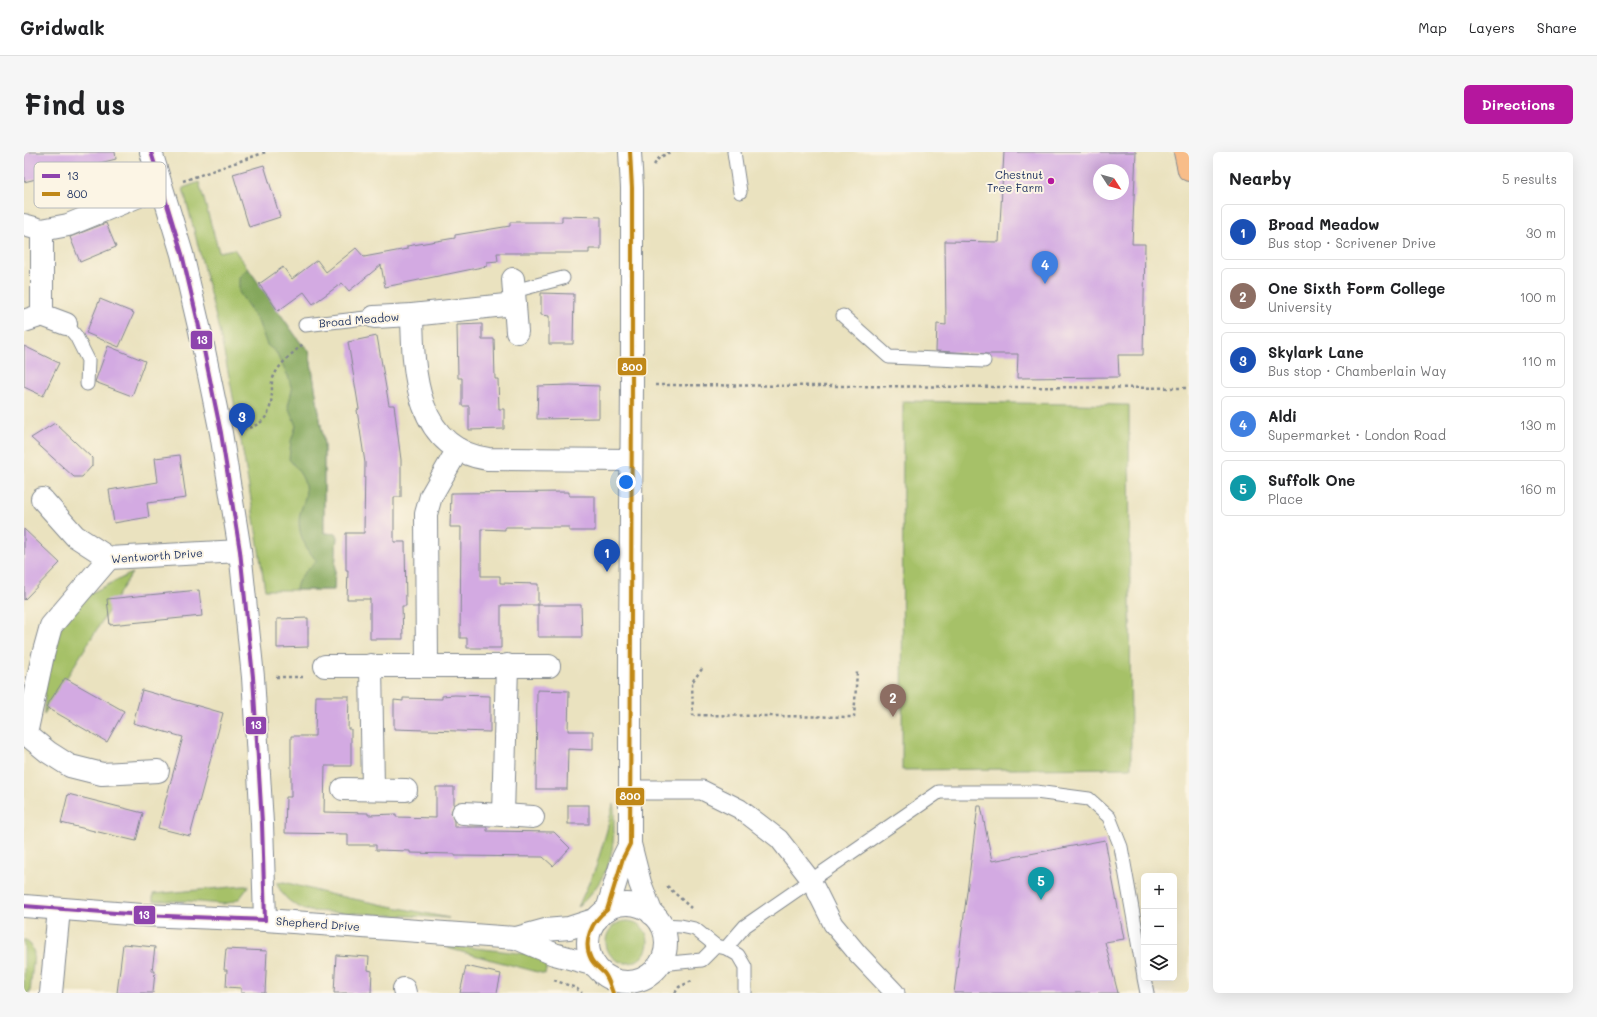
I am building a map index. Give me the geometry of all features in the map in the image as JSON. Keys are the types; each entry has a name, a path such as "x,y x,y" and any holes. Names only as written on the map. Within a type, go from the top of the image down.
{"main road":[{"path":"1185,152 1189,170"}],"street":[{"path":"151,152 154,162"},
{"path":"630,152 632,188 630,844 640,883 657,920"},
{"path":"166,203 182,254 200,331 221,433 240,551 253,677 262,823 265,920"},
{"path":"66,324 33,318 33,228 68,225 110,208"},
{"path":"514,291 517,332"},
{"name":"Broad Meadow","path":"374,317 412,315 514,291"},
{"name":"Broad Meadow","path":"412,315 415,360 421,399 425,412 433,426 444,440 468,454 488,459 632,460"},
{"path":"427,666 426,514 431,496 458,449"},
{"path":"42,499 75,536 109,558"},
{"name":"Wentworth Drive","path":"25,735 51,626 109,558 240,551"},
{"path":"325,666 549,666"},
{"path":"372,666 373,789"},
{"path":"503,815 507,666"},
{"path":"25,735 70,766 102,774 158,771"},
{"path":"343,789 406,790"},
{"path":"630,790 702,790 740,810 779,839 811,880 833,924 858,954 895,993"},
{"path":"463,813 533,816"},
{"path":"602,914 613,906 631,904 648,910 657,920 663,929 666,941 665,953 653,977 629,982 605,978 590,957 588,945 589,933 602,914 623,858 630,844"},
{"name":"Shepherd Drive","path":"24,906 142,916 265,920 516,938 605,978"},
{"path":"51,993 58,909"},
{"name":"Shepherd Drive","path":"516,938 545,930 568,928 602,914"}],"lane":[{"path":"734,152 740,192"},
{"name":"Broad Meadow","path":"514,291 563,278"},
{"path":"843,316 889,357 984,361"},
{"name":"Broad Meadow","path":"305,325 374,317"},
{"path":"66,324 76,336 88,360 87,384"},
{"path":"653,977 695,961 702,960 721,947 745,926 939,792 1036,792 1089,799 1109,817 1121,847 1141,960"},
{"path":"657,920 695,930 721,947 738,955 745,967 745,993"},
{"path":"1145,981 1147,993"}],"path":[{"path":"166,186 183,182 266,152"},
{"path":"221,433 252,428 264,420 270,410 274,374 305,342"},
{"path":"632,384 1189,388"},
{"path":"253,677 324,677 325,666"},
{"path":"702,669 692,682 693,715 854,717 857,672"},
{"path":"665,884 696,912 695,930"},
{"path":"675,993 679,987 695,980 695,961"},
{"path":"549,978 576,988 582,993"}],"green space":[{"path":"199,182 219,252 234,249 300,342 309,350 324,444 324,533 337,534 334,590 265,590 249,488 226,361 183,188"},
{"path":"248,268 300,342 309,350 324,444 324,533 337,534 334,590 296,590 298,581 317,561 308,550 300,531 299,517 306,489 303,479 289,459 291,441 296,426 288,406 292,390 288,376 276,352 267,345 258,321 239,292 239,277"},
{"path":"903,401 1129,405 1131,768 902,770"},
{"path":"132,573 44,714 45,684 56,633 87,595"},
{"path":"613,804 614,838 606,870 595,889 578,907 596,867"},
{"path":"284,882 329,894 449,918 310,911 294,904 282,893 277,883"},
{"path":"249,886 240,898 233,902 223,904 187,901 153,901 153,894"},
{"path":"627,921 642,927 648,942 642,957 627,963 612,957 606,942 612,927"},
{"path":"24,939 31,945 34,953 30,993 24,993"},
{"path":"448,945 528,954 548,962 545,974 447,948"}],"building":[{"path":"24,152 115,152 116,159 104,162 34,162 34,180 24,182"},
{"path":"1004,152 1136,152 1132,244 1145,244 1143,355 1118,355 1119,377 1017,378 1018,354 936,351 937,324 946,325 945,241 999,242"},
{"path":"264,165 280,217 249,227 233,174"},
{"path":"562,216 601,217 601,249 589,249 589,253 497,253 498,261 487,262 487,266 385,287 381,265 349,291 342,283 313,304 304,292 278,311 259,284 283,267 292,279 317,260 326,272 356,248 364,257 407,249 407,246 455,238 455,235 510,226 510,222 562,222"},
{"path":"106,223 116,247 80,262 70,237"},
{"path":"541,293 574,294 573,344 549,344 549,316 541,315"},
{"path":"100,299 134,313 119,347 86,333"},
{"path":"482,324 482,339 494,339 495,379 498,379 499,409 504,409 504,429 469,430 469,406 462,406 462,378 458,378 457,325"},
{"path":"377,336 389,405 394,405 401,460 401,497 394,497 394,542 405,542 406,606 402,606 403,639 370,639 370,599 347,599 348,570 346,570 346,533 364,533 365,463 357,410 359,409 348,342"},
{"path":"24,346 59,363 43,396 24,387"},
{"path":"108,346 145,361 132,396 95,382"},
{"path":"538,386 599,386 599,418 537,419"},
{"path":"55,423 92,458 92,466 82,477 74,477 31,438"},
{"path":"180,455 186,498 147,503 149,517 114,523 109,490 158,482 155,458"},
{"path":"569,492 569,496 595,496 595,531 569,531 569,527 505,527 505,530 481,529 481,576 500,576 500,583 538,584 538,605 501,605 501,648 467,648 467,638 460,638 461,527 450,527 451,493"},
{"path":"24,529 60,563 24,600"},
{"path":"199,590 202,616 110,625 107,599"},
{"path":"538,605 581,605 582,637 538,637"},
{"path":"308,618 308,647 277,648 277,619"},
{"path":"65,678 124,711 107,742 46,707"},
{"path":"142,690 223,713 190,836 158,828 183,737 133,723"},
{"path":"537,690 569,691 568,731 593,731 593,750 568,749 567,789 536,789"},
{"path":"316,696 349,696 348,729 351,729 351,766 325,766 324,812 368,813 368,815 396,814 396,817 436,818 436,787 454,787 454,805 451,813 454,821 454,827 487,827 487,831 554,832 570,848 553,866 543,857 455,856 455,854 410,853 410,851 376,850 376,845 348,845 348,834 285,833 286,797 291,797 291,736 315,736"},
{"path":"442,696 490,696 490,732 394,729 394,700 403,701 403,698 442,699"},
{"path":"68,794 143,813 136,841 61,823"},
{"path":"568,805 589,805 589,824 568,824"},
{"path":"978,806 981,806 992,861 1105,840 1124,939 1105,942 1118,993 954,993"},
{"path":"123,944 155,947 152,971 155,971 153,993 117,993"},
{"path":"226,949 267,951 265,993 241,993 241,988 226,987 227,970 224,970"},
{"path":"336,955 369,957 368,970 372,971 371,993 334,993"},
{"path":"466,966 501,974 497,993 460,993"}],"transit line":[{"name":"13","path":"151,152 154,162"},
{"name":"800","path":"613,993 606,975 591,959 588,952 588,938 597,920 607,910 623,858 630,844 632,384 632,188 630,152"},
{"name":"13","path":"166,201 182,254 200,331 221,433 240,551 253,677 262,823 265,920"},
{"name":"13","path":"24,906 142,915 265,920"}],"place":[{"name":"Chestnut Tree Farm","path":"1051,181"},
{"name":"Aldi","path":"1045,284"},
{"name":"Skylark Lane","path":"242,436"},
{"name":"Broad Meadow","path":"607,572"},
{"name":"One Sixth Form College","path":"893,717"},
{"name":"Suffolk One","path":"1041,900"}]}
